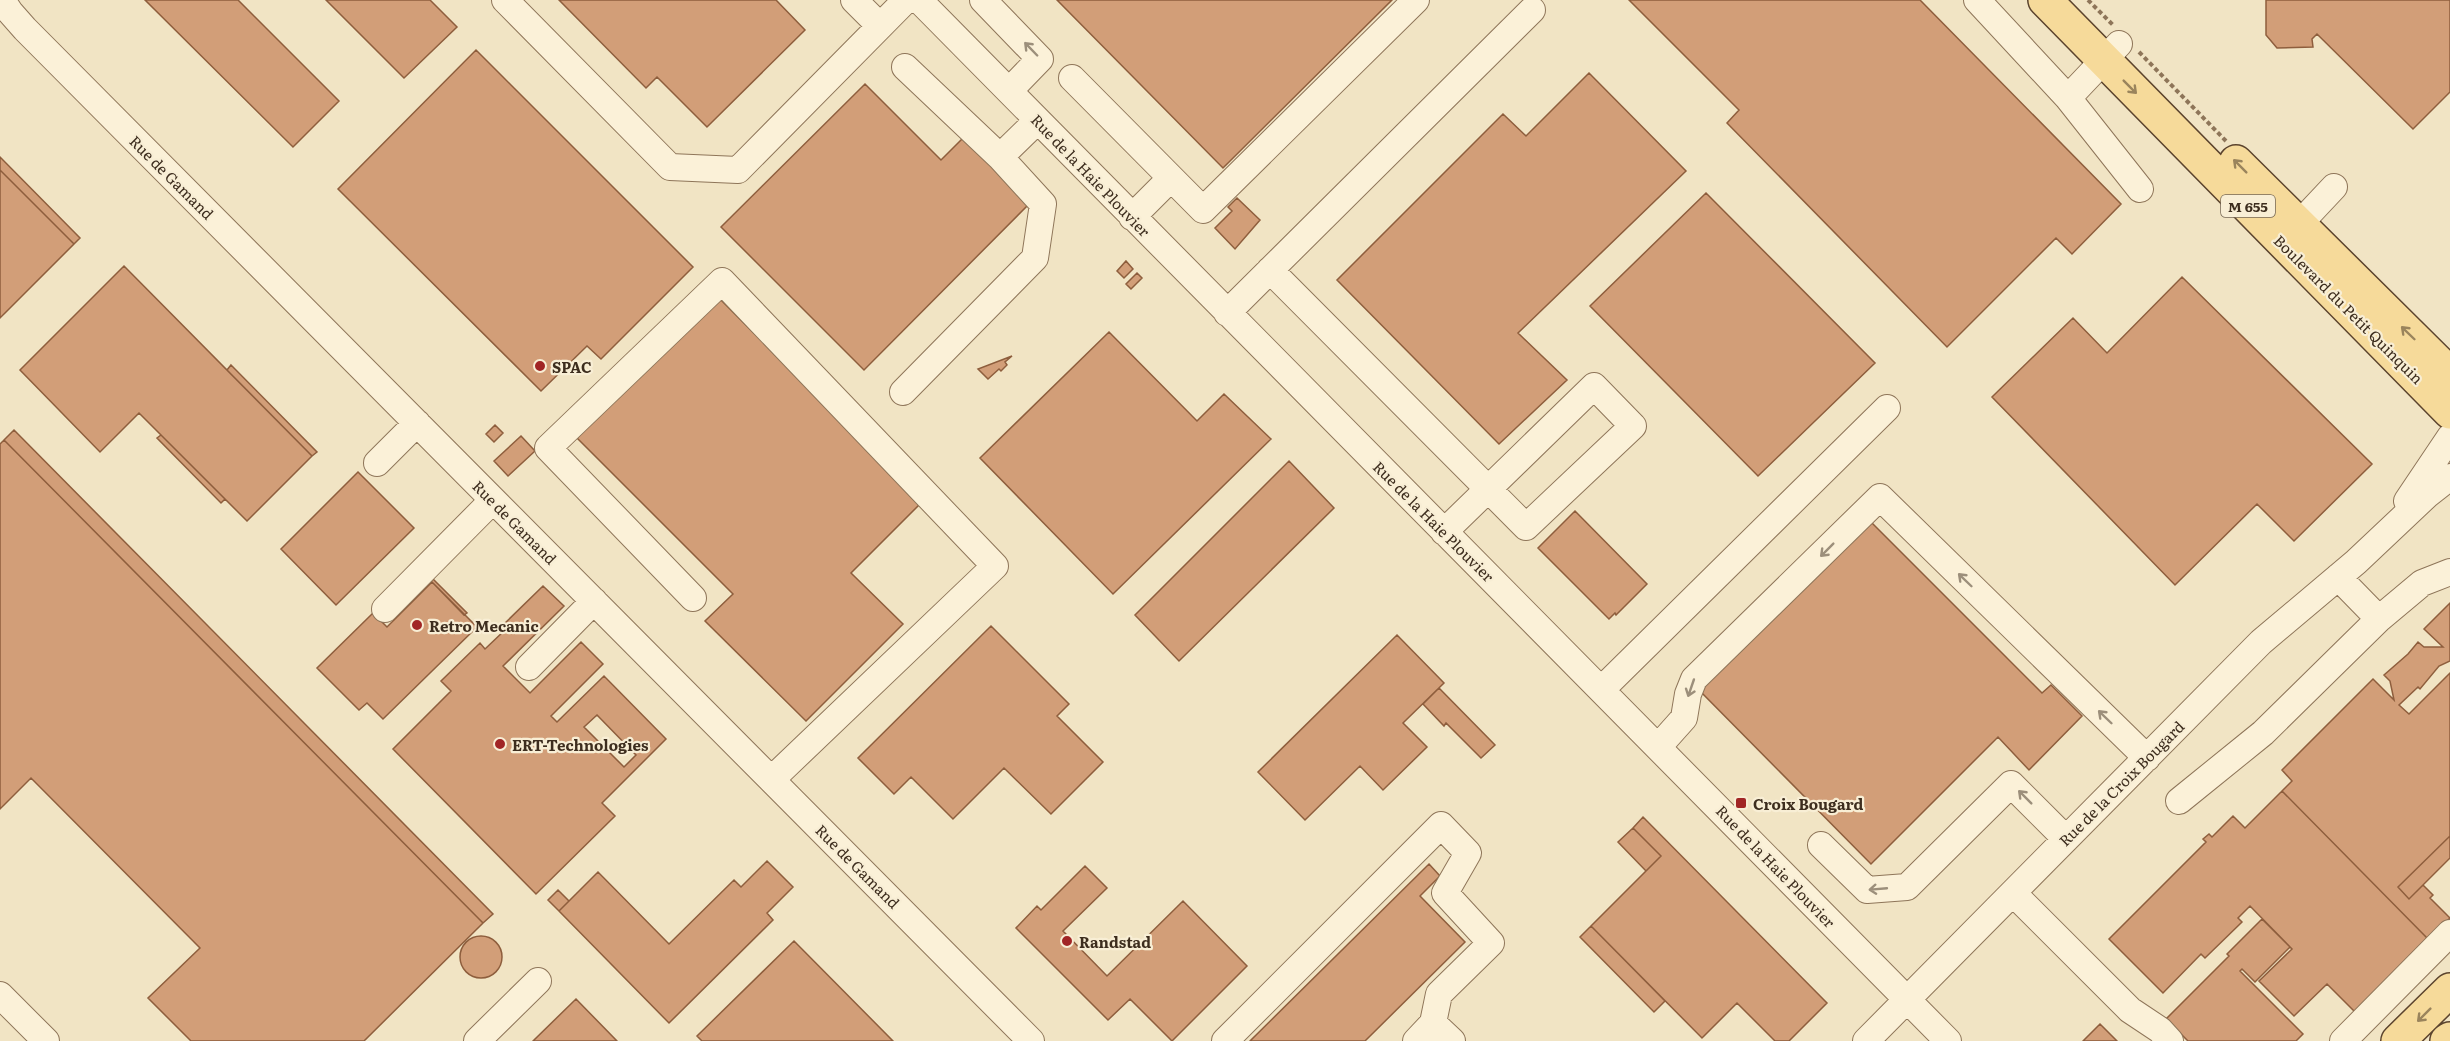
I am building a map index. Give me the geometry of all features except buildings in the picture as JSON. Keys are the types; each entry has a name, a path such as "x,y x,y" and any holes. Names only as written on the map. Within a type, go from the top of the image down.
{"main road":[{"name":"Boulevard du Petit Quinquin","path":"2045,0 2112,52 2290,233 2450,412"},
{"name":"Boulevard du Petit Quinquin","path":"2075,0 2112,52"},
{"name":"Boulevard du Petit Quinquin","path":"2290,233 2450,374"},
{"path":"2398,1041 2450,990"}],"street":[{"name":"Rue de Gamand","path":"2,0 25,29 1031,1041"},
{"path":"505,0 670,167 738,170 906,0"},
{"path":"854,0 880,26"},
{"name":"Rue de la Haie Plouvier","path":"920,0 1948,1041"},
{"path":"983,0 1040,59 1009,91"},
{"path":"1072,78 1203,210 1416,0"},
{"path":"1977,0 2068,98 2140,189"},
{"path":"1227,313 1532,10"},
{"path":"2068,98 2112,52"},
{"path":"903,392 1035,258 1043,204 1000,157 905,67"},
{"path":"1000,157 1037,120"},
{"path":"1132,217 1171,178"},
{"path":"2290,233 2334,187"},
{"path":"1270,270 1488,489 1526,527 1633,426 1594,386 1488,489 1444,532"},
{"path":"693,598 548,448 722,281 995,566 772,779"},
{"path":"1602,689 1887,408"},
{"path":"377,464 417,423"},
{"path":"2385,533 2450,437"},
{"path":"2385,533 2450,477"},
{"path":"1659,746 1684,718 1688,694 1694,679 1880,497 2146,758"},
{"path":"385,609 494,500"},
{"name":"Rue de la Croix Bougard","path":"1866,1041 2274,630 2338,577 2385,533"},
{"path":"2180,801 2263,733 2379,619 2422,584 2450,572"},
{"path":"2338,577 2379,619"},
{"path":"529,667 594,601"},
{"path":"1821,845 1867,890 1907,887 2011,784 2066,839"},
{"path":"1225,1041 1441,825 1468,853 1445,893 1491,943 1439,994 1424,1032 1452,1041"},
{"path":"2013,893 2130,1010 2160,1030 2170,1041"},
{"path":"2343,1041 2450,933"},
{"path":"477,1041 538,981"},
{"path":"0,994 46,1041"}],"place":[{"name":"SPAC","path":"540,366"},
{"name":"Retro Mecanic","path":"417,625"},
{"name":"ERT-Technologies","path":"500,744"},
{"name":"Croix Bougard","path":"1741,803"},
{"name":"Randstad","path":"1067,941"}]}
